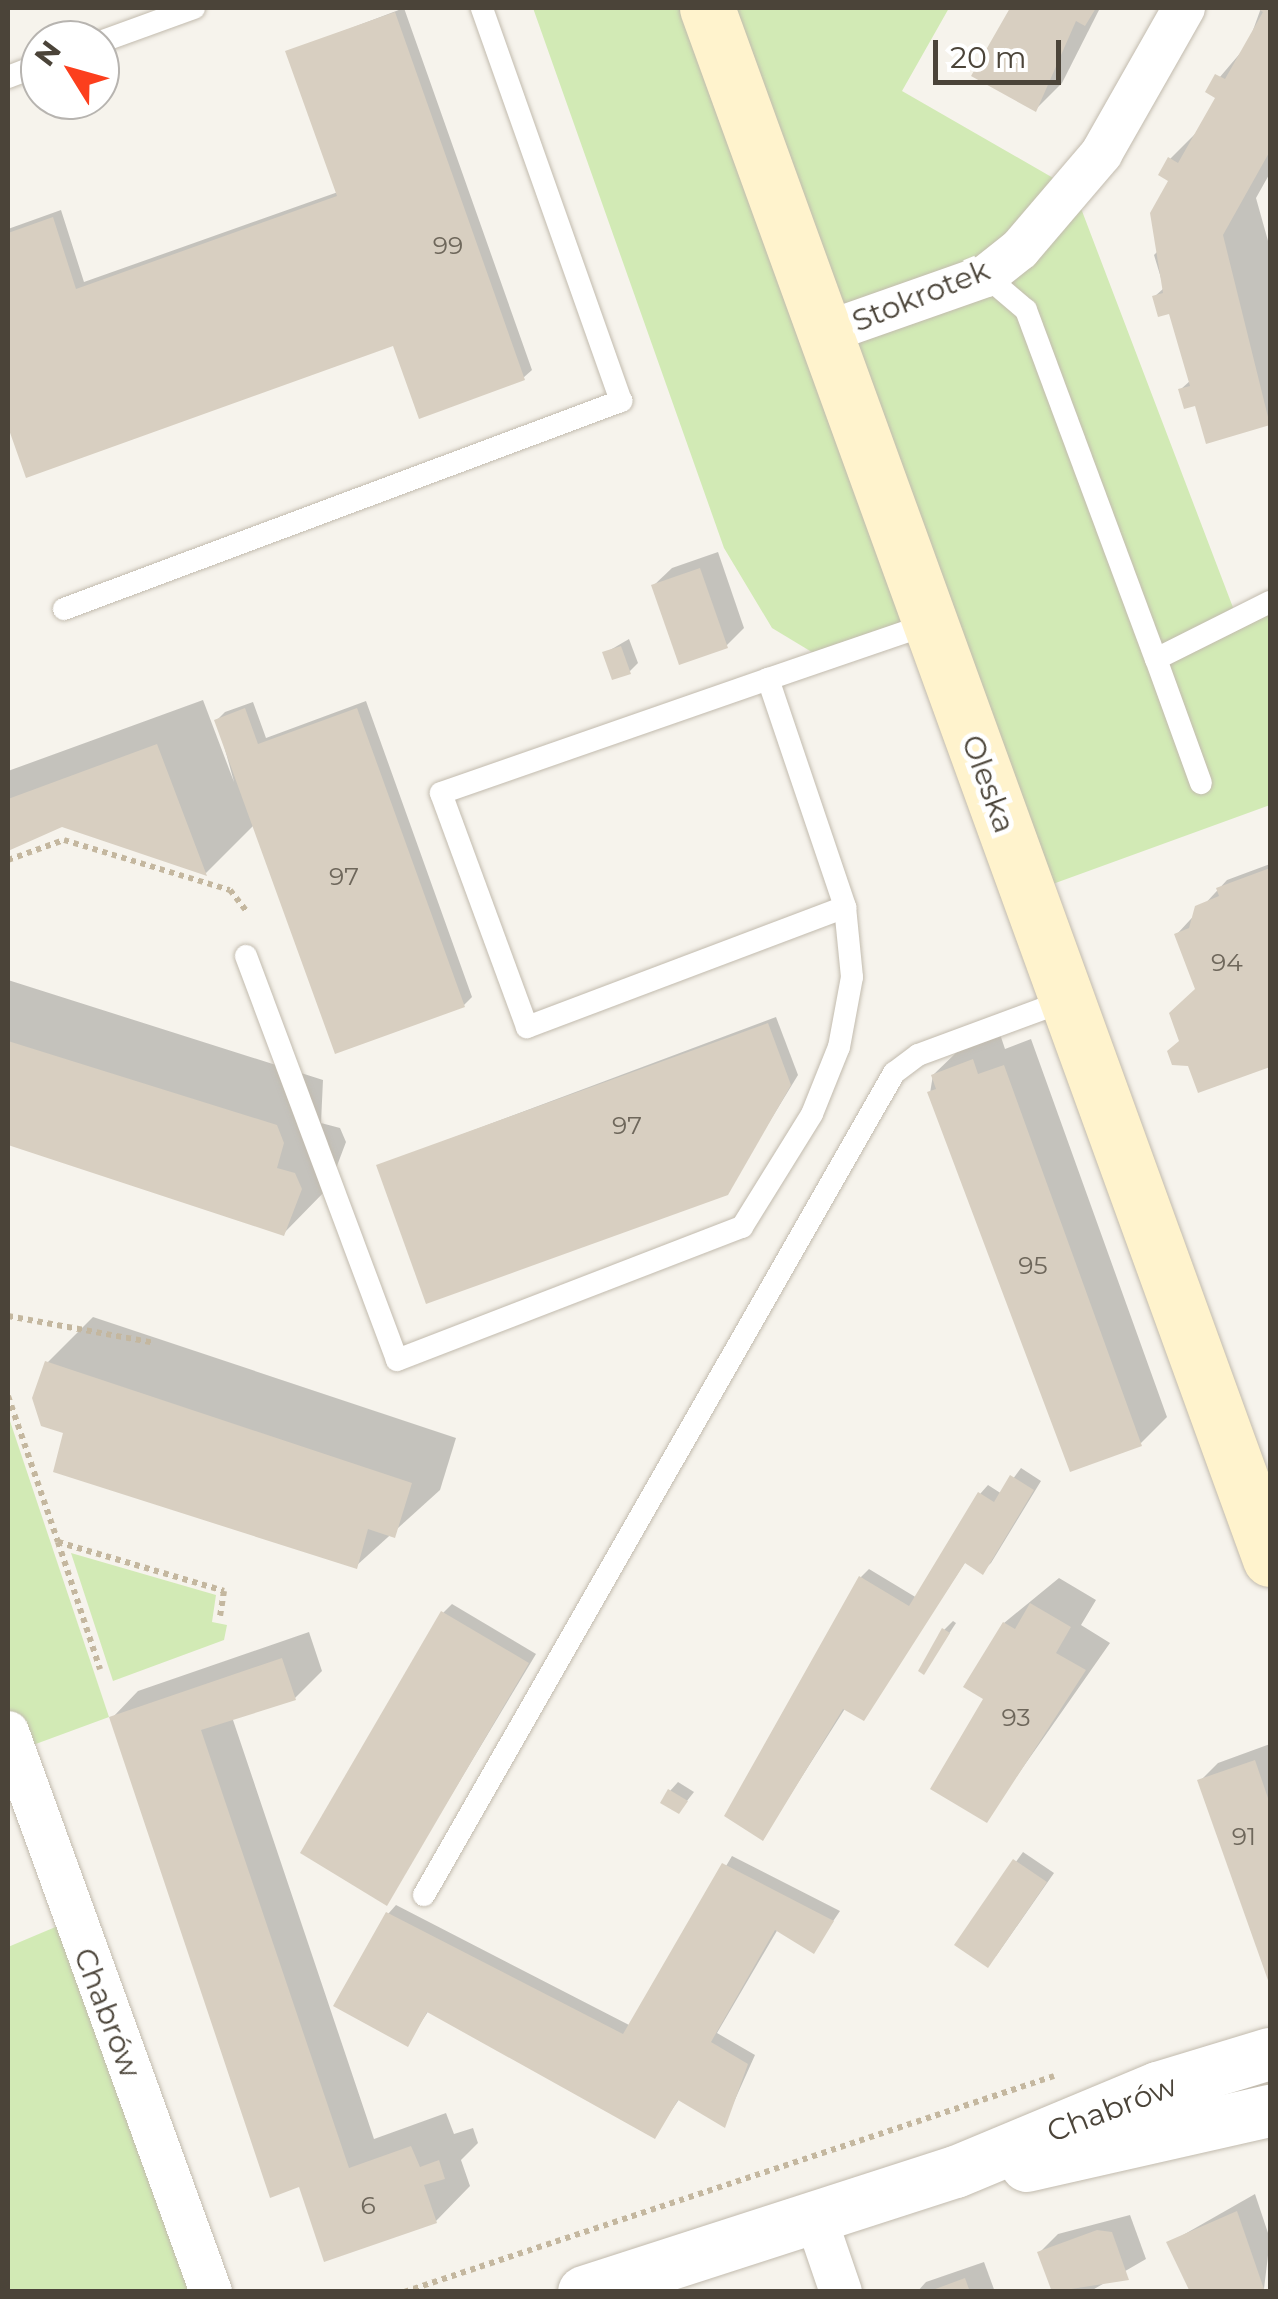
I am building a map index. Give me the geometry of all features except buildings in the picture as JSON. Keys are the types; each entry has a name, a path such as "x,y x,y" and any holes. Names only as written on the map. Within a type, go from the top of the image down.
{"main road":[{"name":"Oleska","path":"707,8 1270,1559"}],"street":[{"name":"Stokrotek","path":"824,334 986,276 1050,220 1101,154 1184,8"},
{"name":"Chabrów","path":"8,1732 212,2292"},
{"name":"Chabrów","path":"584,2292 956,2172 1158,2088 1270,2054"},
{"name":"Chabrów","path":"956,2172 1043,2164 1270,2112"},
{"path":"815,2216 841,2292"}],"lane":[{"path":"120,35 194,8"},
{"path":"64,610 621,402 482,8"},
{"path":"986,276 1026,310 1201,782"},
{"path":"1156,659 1270,602"},
{"path":"846,908 527,1027 440,793 929,624"},
{"path":"246,956 397,1360 742,1227 812,1114 839,1047 852,976 846,908 768,680"},
{"path":"424,1896 894,1073 918,1055 1067,1000"}],"path":[{"path":"8,860 64,840 230,890 247,912"},
{"path":"8,1316 155,1343"},
{"path":"8,1396 100,1669"},
{"path":"58,1542 224,1590 220,1616"},
{"path":"404,2292 734,2174 1072,2070"}],"green space":[{"path":"533,8 949,8 902,91 1074,190 1237,618 1270,602 1270,805 1028,893 929,625 825,660 772,628 724,548"},
{"path":"8,1415 109,1717 14,1752 8,1732"},
{"path":"71,1553 216,1595 212,1622 227,1625 224,1640 113,1681"},
{"path":"72,1920 211,2291 8,2291 8,1947"}]}
